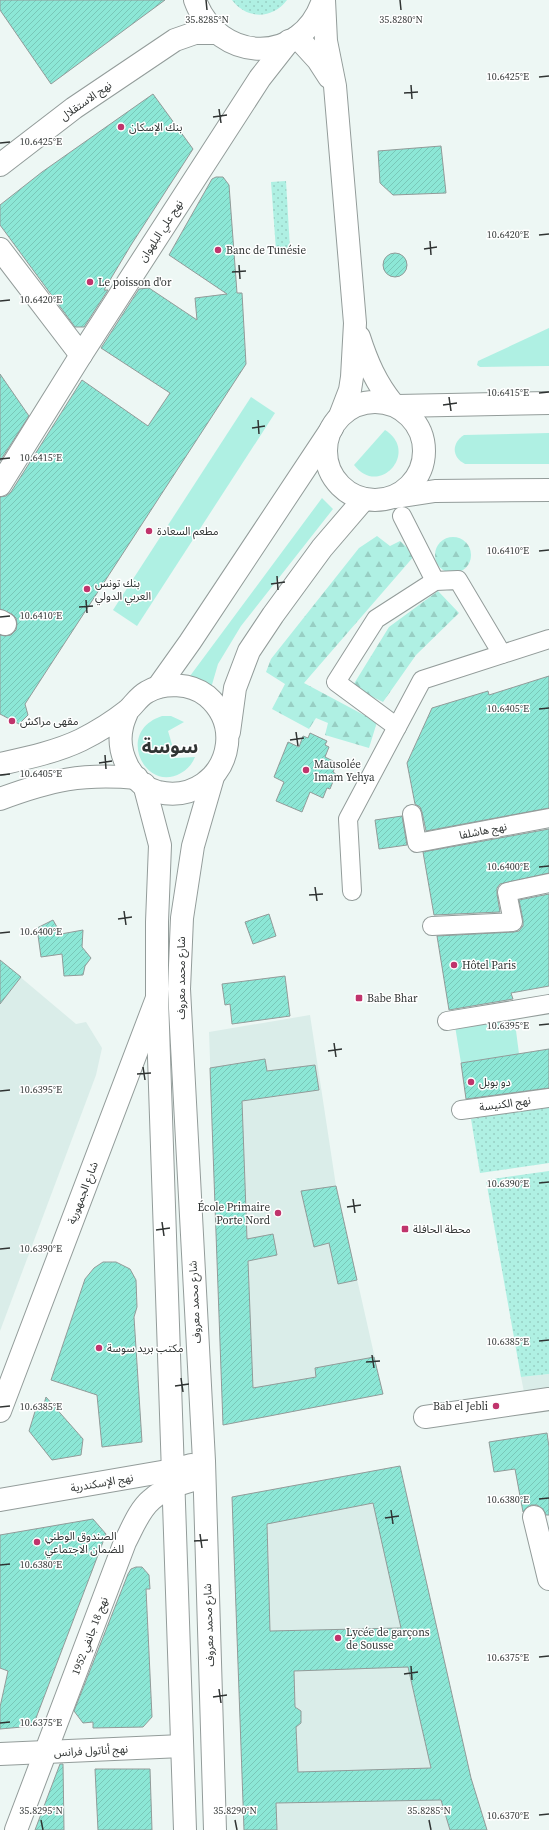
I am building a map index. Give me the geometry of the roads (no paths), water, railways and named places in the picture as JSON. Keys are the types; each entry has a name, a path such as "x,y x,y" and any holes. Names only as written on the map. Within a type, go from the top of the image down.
{"main road":[{"path":"194,0 199,11 216,33 229,42 244,47 259,49 275,47 293,39 318,60 335,86"},
{"name":"نهج الاستقلال","path":"175,40 187,22 194,0"},
{"path":"323,0 326,41 335,86 355,323 350,390 328,438 326,450 328,462 333,474 340,486 351,494 364,499 378,500 397,507 435,491 549,490"},
{"name":"نهج علي البلهوان","path":"0,485 81,355 260,78 293,39 310,25 319,11 323,0"},
{"name":"نهج الاستقلال","path":"0,165 74,108 175,40 195,33 216,33"},
{"path":"0,249 81,355"},
{"path":"355,323 367,362 376,381 395,405 410,416 414,421 420,430 424,446 423,462 418,477 407,489 397,507"},
{"path":"158,687 203,623 336,422 349,409 371,402 395,405 549,403"},
{"path":"128,710 122,726 120,743 124,759 132,773 140,781 157,792 173,794 188,792 201,787 213,777 221,766 226,753 235,688 249,651 273,615 322,548 364,499"},
{"path":"0,764 66,746 98,731 128,710 136,700 147,692 158,687 177,685 192,688 206,695 218,706 225,721 228,737"},
{"path":"0,800 52,782 76,777 94,776 140,781"},
{"name":"شارع محمد معروف","path":"213,777 193,846 182,918 179,989 204,1469 215,1830"},
{"path":"140,781 160,845 157,922 157,998 185,1830"},
{"name":"شارع الجمهورية","path":"0,1411 157,998"},
{"path":"425,1417 549,1399"},
{"name":"نهج الإسكندرية","path":"0,1500 173,1478 204,1469"},
{"name":"نهج 18 جانفي 1952","path":"16,1830 125,1542 136,1521 150,1500 173,1478"},
{"path":"540,1521 549,1579"},
{"name":"نهج أناتول فرانس","path":"0,1754 182,1746"}],"street":[{"path":"397,507 435,581"},
{"path":"397,727 336,682 376,619 435,581 458,580 502,654"},
{"path":"352,891 348,819 422,680 549,639"},
{"name":"نهج هاشلفا","path":"412,814 417,843 549,818"},
{"path":"432,926 512,922 507,892 549,883"},
{"path":"447,1021 549,1004"},
{"name":"نهج الكنيسة","path":"462,1110 549,1098"}],"place":[{"name":"بنك الإسكان","path":"121,127"},
{"name":"Banc de Tunésie","path":"218,250"},
{"name":"Le poisson d'or","path":"90,282"},
{"name":"مطعم السعادة","path":"149,531"},
{"name":"بنك تونس العربي الدولي","path":"87,589"},
{"name":"مقهى مراكش","path":"12,721"},
{"name":"Mausolée Imam Yehya","path":"306,770"},
{"name":"Hôtel Paris","path":"454,965"},
{"name":"Babe Bhar","path":"359,998"},
{"name":"دو بوبل","path":"471,1082"},
{"name":"École Primaire Porte Nord","path":"278,1213"},
{"name":"محطة الحافلة","path":"405,1229"},
{"name":"مكتب بريد سوسة","path":"99,1348"},
{"name":"Bab el Jebli","path":"496,1406"},
{"name":"الصندوق الوطني للضمان الاجتماعي","path":"37,1542"},
{"name":"Lycée de garçons de Sousse","path":"338,1638"}],"district":[{"name":"سوسة","path":"170,746"}]}
